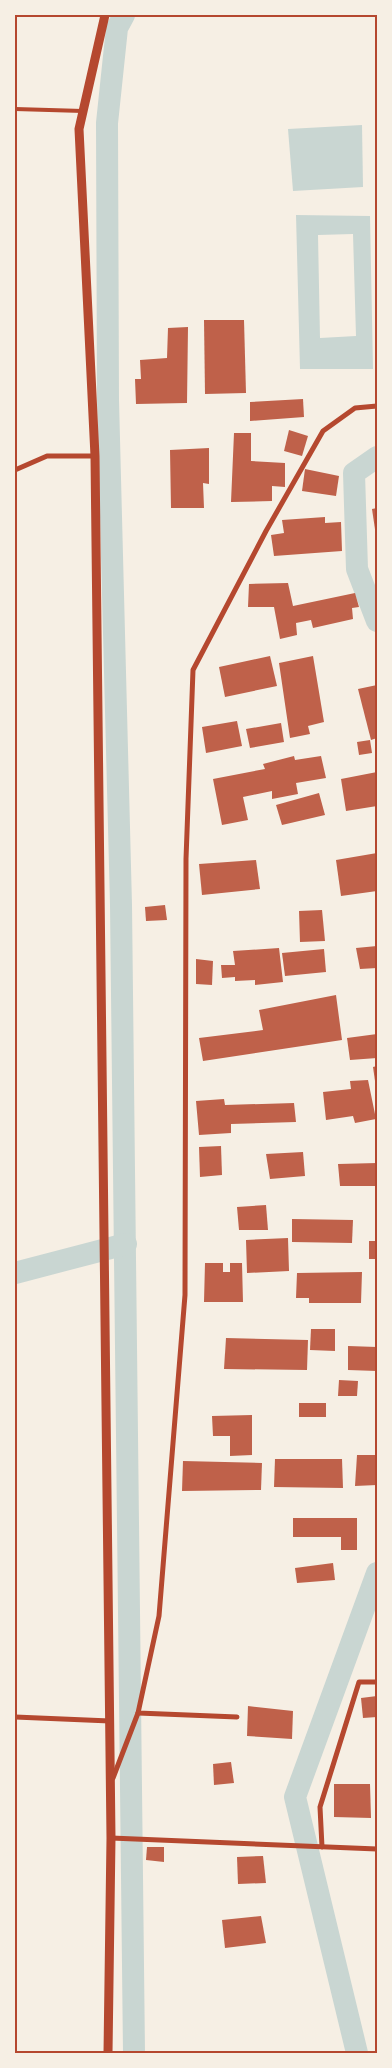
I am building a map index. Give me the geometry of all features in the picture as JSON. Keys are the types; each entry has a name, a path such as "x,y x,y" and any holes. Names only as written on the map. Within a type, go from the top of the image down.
{"street":[{"path":"104,15 79,129 95,456 111,1838 108,2053"},
{"path":"110,1785 138,1713 159,1616 185,1294 186,858 193,670 266,531 323,431 355,408 377,406"},
{"path":"15,470 47,456 95,456"},
{"path":"322,1847 320,1807 359,1682 377,1682"},
{"path":"138,1713 237,1717"},
{"path":"15,1717 110,1721"},
{"path":"111,1838 377,1849"}],"lane":[{"path":"15,109 83,111"}],"shaded area":[{"path":"362,125 363,187 293,191 288,129"},
{"path":"296,215 370,216 373,369 300,369","holes":["353,234 356,336 320,338 318,235"]}],"building":[{"path":"204,320 244,320 246,393 205,394"},
{"path":"188,327 187,403 136,404 135,379 141,379 140,360 167,358 168,328"},
{"path":"303,399 304,417 250,421 250,402"},
{"path":"289,430 308,436 302,456 284,451"},
{"path":"234,433 251,433 251,461 285,463 285,487 272,486 272,501 231,502"},
{"path":"209,448 209,484 203,483 204,508 171,508 170,450"},
{"path":"305,469 339,476 336,496 302,491"},
{"path":"377,508 377,536 376,536 372,509"},
{"path":"325,517 325,523 341,522 342,551 274,556 271,535 284,533 282,520"},
{"path":"288,583 293,606 355,593 359,607 352,608 353,619 313,628 311,620 296,623 297,635 280,639 274,607 248,607 249,584"},
{"path":"270,656 277,686 225,697 219,667"},
{"path":"313,656 324,722 308,726 310,734 290,738 279,663"},
{"path":"377,685 377,738 371,740 358,689"},
{"path":"237,721 242,746 206,753 202,727"},
{"path":"281,723 284,742 250,748 246,729"},
{"path":"370,740 372,753 359,755 357,742"},
{"path":"294,756 295,760 321,756 326,778 296,783 298,794 272,799 272,791 243,797 248,820 222,825 213,779 265,769 263,764"},
{"path":"377,772 377,806 346,811 341,779"},
{"path":"319,793 325,815 282,825 276,805"},
{"path":"377,853 377,891 341,896 336,860"},
{"path":"256,860 260,889 202,895 199,864"},
{"path":"165,905 167,920 146,921 145,907"},
{"path":"322,910 325,941 300,942 299,911"},
{"path":"377,946 377,968 360,969 356,948"},
{"path":"279,948 283,982 255,985 255,980 235,981 235,977 222,978 221,965 235,965 233,951"},
{"path":"324,949 326,972 285,976 282,953"},
{"path":"196,959 213,961 212,985 196,984"},
{"path":"336,995 342,1040 203,1061 199,1038 263,1030 259,1010"},
{"path":"377,1034 377,1058 350,1060 347,1038"},
{"path":"377,1066 377,1088 376,1088 373,1067"},
{"path":"368,1080 376,1119 355,1123 353,1116 326,1120 323,1092 351,1089 350,1081"},
{"path":"224,1099 225,1105 294,1103 296,1122 231,1124 231,1133 199,1135 196,1101"},
{"path":"221,1146 222,1175 200,1177 199,1147"},
{"path":"303,1152 305,1176 270,1179 266,1154"},
{"path":"377,1163 377,1186 340,1186 338,1164"},
{"path":"266,1205 268,1230 239,1230 237,1207"},
{"path":"292,1219 353,1220 352,1243 292,1242"},
{"path":"288,1238 289,1271 247,1273 246,1240"},
{"path":"369,1241 377,1241 377,1259 369,1259"},
{"path":"205,1263 223,1263 223,1272 230,1272 230,1263 242,1263 243,1302 204,1302"},
{"path":"362,1272 361,1303 309,1303 309,1298 296,1298 297,1273"},
{"path":"311,1329 335,1329 335,1351 310,1350"},
{"path":"226,1338 308,1340 307,1370 224,1369"},
{"path":"348,1346 377,1347 377,1371 348,1370"},
{"path":"339,1380 358,1381 357,1396 338,1396"},
{"path":"299,1403 326,1403 326,1417 299,1417"},
{"path":"252,1415 252,1455 230,1456 230,1436 213,1436 212,1416"},
{"path":"357,1455 377,1455 377,1485 355,1486"},
{"path":"275,1459 342,1459 343,1488 274,1487"},
{"path":"183,1461 262,1463 261,1490 182,1491"},
{"path":"293,1518 357,1518 357,1550 341,1550 341,1537 293,1537"},
{"path":"333,1563 335,1580 297,1583 295,1568"},
{"path":"377,1696 377,1717 363,1718 361,1698"},
{"path":"248,1706 293,1711 292,1739 247,1736"},
{"path":"231,1762 234,1783 214,1785 213,1764"},
{"path":"334,1784 370,1784 371,1818 334,1817"},
{"path":"147,1847 164,1847 164,1862 146,1860"},
{"path":"263,1856 266,1883 238,1884 237,1857"},
{"path":"261,1916 266,1943 225,1948 222,1920"}],"waterway":[{"path":"124,15 117,28 107,123 108,400 121,905 134,2053"},
{"path":"377,457 354,473 357,569 377,621"},
{"path":"15,1273 126,1244"},
{"path":"357,2053 295,1797 377,1573"}]}
